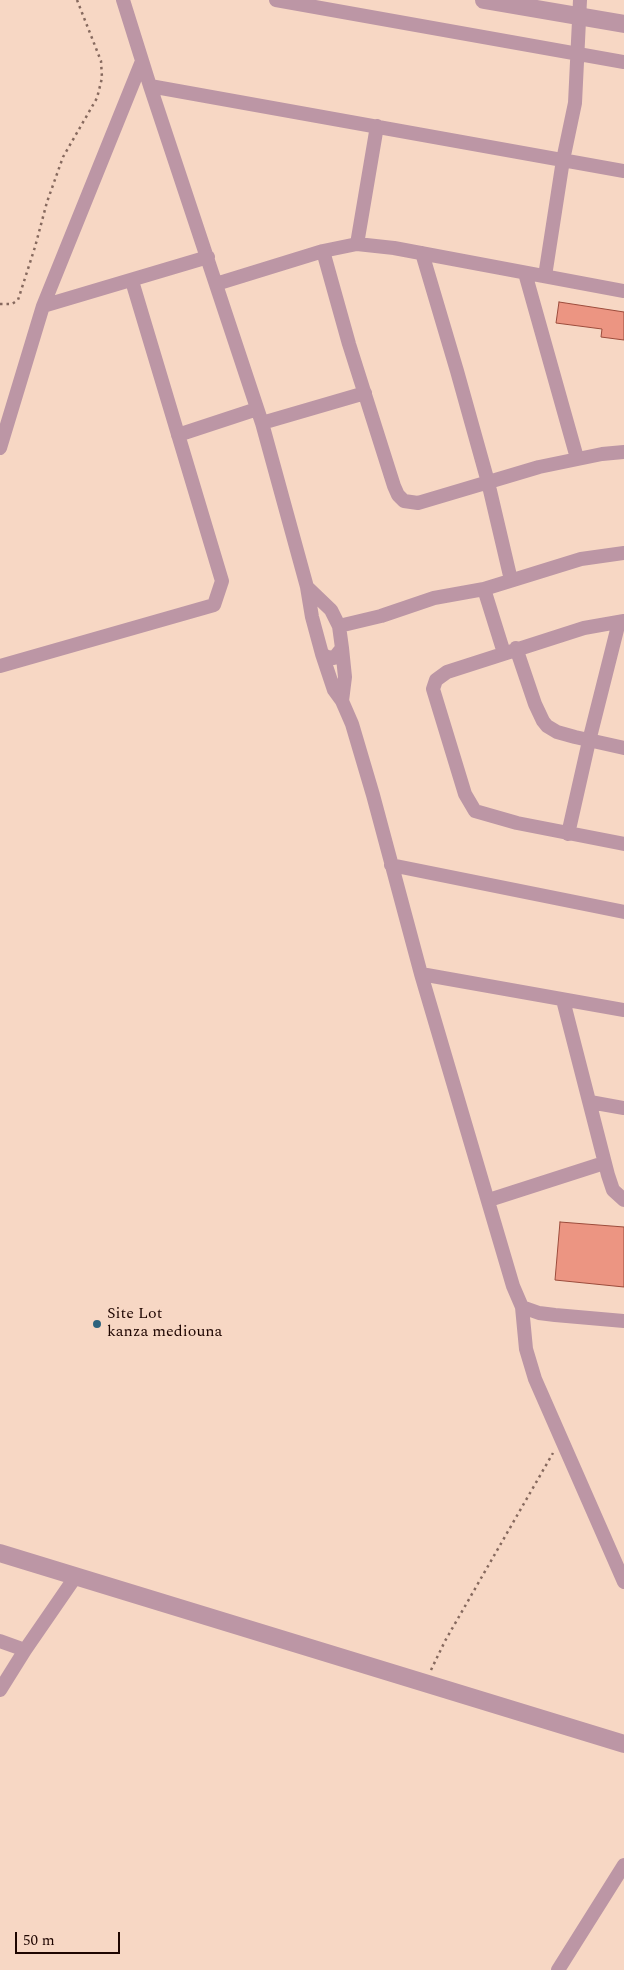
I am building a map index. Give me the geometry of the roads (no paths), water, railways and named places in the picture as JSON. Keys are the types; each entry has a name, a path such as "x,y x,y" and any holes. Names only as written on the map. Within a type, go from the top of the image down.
{"street":[{"path":"123,0 262,423 307,587 312,617 322,654 334,690 342,701 352,724 421,974 513,1286 522,1307 526,1349 542,1400 624,1582"},
{"path":"276,0 624,62"},
{"path":"484,0 579,8 624,24"},
{"path":"545,276 563,160 575,103 579,8"},
{"path":"0,448 43,306 142,61"},
{"path":"150,86 624,171"},
{"path":"357,244 377,126"},
{"path":"216,284 323,250 357,244 422,253 624,291"},
{"path":"323,250 394,486 398,495 404,501 418,503 577,458 624,452"},
{"path":"422,253 488,482 511,580"},
{"path":"43,306 208,257"},
{"path":"525,272 577,458"},
{"path":"0,666 214,605 222,581 132,281"},
{"path":"262,423 365,393"},
{"path":"178,435 257,409"},
{"path":"339,626 381,616 434,598 484,589 581,559 624,553"},
{"path":"307,587 331,610 339,626 345,677 342,701"},
{"path":"484,589 510,651 543,721 557,732 624,748"},
{"path":"312,617 313,613 324,607 331,610"},
{"path":"568,834 589,741 622,622 584,628 447,672 439,677 433,685 433,693 466,794 471,806 478,812 517,823 568,834 624,844"},
{"path":"322,654 334,658 342,648"},
{"path":"391,865 624,912"},
{"path":"421,974 624,1010"},
{"path":"563,1000 604,1163 614,1190 624,1200"},
{"path":"590,1102 624,1108"},
{"path":"489,1200 604,1163"},
{"path":"522,1307 539,1313 624,1322"},
{"path":"0,1553 624,1744"},
{"path":"0,1690 76,1576"},
{"path":"0,1642 25,1650"},
{"path":"558,1970 624,1865"}],"place":[{"name":"Site Lot kanza mediouna","path":"97,1324"}]}
